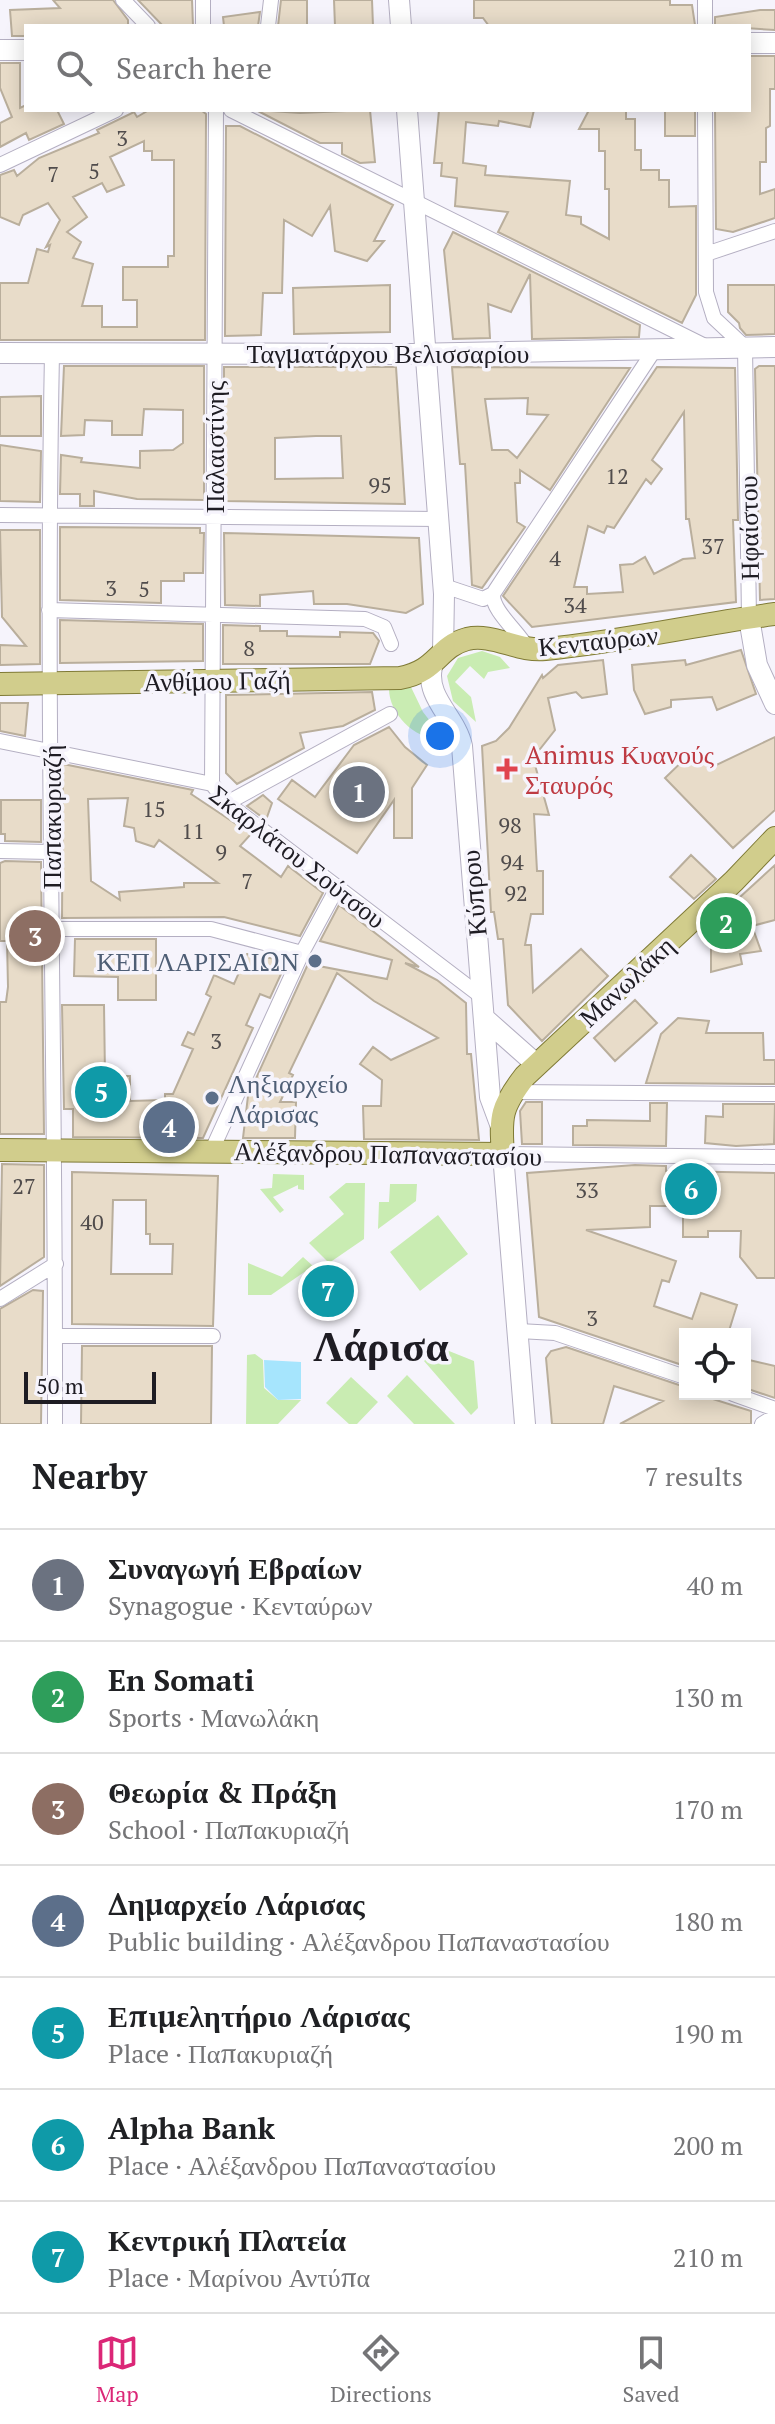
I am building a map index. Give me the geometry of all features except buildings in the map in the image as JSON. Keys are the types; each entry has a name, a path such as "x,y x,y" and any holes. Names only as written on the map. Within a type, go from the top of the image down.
{"main road":[{"name":"Κενταύρων","path":"438,660 464,640 481,638 528,649 578,646 775,614"},
{"name":"Ανθίμου Γαζή","path":"0,684 400,678 438,660"},
{"name":"Μανωλάκη","path":"512,1092 536,1064 734,881 775,838"},
{"name":"Κύπρου","path":"503,1154 500,1124 503,1107 512,1092"},
{"name":"Αλέξανδρου Παπαναστασίου","path":"0,1150 503,1154"}],"street":[{"path":"123,0 146,24"},
{"path":"203,0 203,24"},
{"path":"268,24 271,0"},
{"path":"399,0 401,24"},
{"path":"705,0 705,24"},
{"path":"751,43 775,43"},
{"path":"0,50 24,50"},
{"path":"0,165 112,112"},
{"name":"Παλαιστίνης","path":"212,784 216,112"},
{"path":"239,112 709,348"},
{"name":"Κύπρου","path":"407,112 444,586 435,696 454,724 462,746 490,1097 500,1124"},
{"path":"705,112 709,308 745,347"},
{"path":"706,254 775,231"},
{"name":"Ηφαίστου","path":"745,347 749,618 757,665 775,704"},
{"name":"Ταγματάρχου Βελισσαρίου","path":"0,353 426,354 775,347"},
{"path":"444,586 483,599 493,594 655,349"},
{"name":"Παπακυριαζή","path":"52,353 49,683 56,1150 55,1424"},
{"path":"0,515 439,519"},
{"path":"493,594 495,609 514,626 528,649"},
{"path":"49,610 365,619 384,627 391,644"},
{"path":"227,803 390,714"},
{"name":"Σκαρλάτου Σούτσου","path":"0,741 212,784 227,803 483,1007"},
{"path":"0,851 50,852"},
{"path":"211,1152 302,953 336,890"},
{"path":"52,929 211,929 302,953"},
{"path":"483,1007 536,1064"},
{"path":"512,1092 775,1094"},
{"name":"Κύπρου","path":"503,1154 525,1424"},
{"name":"Αλέξανδρου Παπαναστασίου","path":"503,1154 775,1157"},
{"path":"0,1299 56,1264"},
{"path":"519,1331 555,1333 679,1375"},
{"path":"56,1336 213,1336"},
{"path":"750,1400 775,1409"},
{"path":"762,1424 775,1416"}],"green space":[{"path":"482,651 500,657 510,668 488,672 484,679 470,666 455,682 471,697 476,722 453,701 447,676 458,658"},
{"path":"410,685 423,712 441,735 439,739 412,730 393,707 389,689"},
{"path":"273,1174 304,1175 304,1190 298,1189 298,1185 273,1197 284,1210 280,1213 260,1189 272,1188"},
{"path":"346,1183 365,1183 364,1239 329,1263 309,1243 344,1214 329,1197"},
{"path":"390,1184 417,1184 416,1201 378,1229 379,1202 389,1202"},
{"path":"438,1215 468,1254 420,1291 390,1252"},
{"path":"303,1257 313,1266 271,1295 248,1295 248,1263 282,1277"},
{"path":"439,1347 474,1361 478,1408 471,1415 424,1361"},
{"path":"255,1354 263,1360 264,1388 278,1400 301,1400 278,1424 246,1424 247,1355"},
{"path":"407,1375 455,1424 414,1424 387,1396"},
{"path":"351,1377 378,1402 357,1424 349,1424 326,1403"}],"water":[{"path":"264,1360 301,1362 301,1399 278,1400 265,1387"}],"place":[{"name":"Animus Κυανούς Σταυρός","path":"507,769"},
{"name":"Συναγωγή Εβραίων","path":"359,792"},
{"name":"En Somati","path":"726,923"},
{"name":"Θεωρία & Πράξη","path":"35,936"},
{"name":"ΚΕΠ ΛΑΡΙΣΑΙΩΝ","path":"315,961"},
{"name":"Επιμελητήριο Λάρισας","path":"101,1092"},
{"name":"Ληξιαρχείο Λάρισας","path":"212,1098"},
{"name":"Δημαρχείο Λάρισας","path":"169,1127"},
{"name":"Alpha Bank","path":"691,1189"},
{"name":"Κεντρική Πλατεία","path":"328,1291"}],"district":[{"name":"Λάρισα","path":"381,1345"}]}
